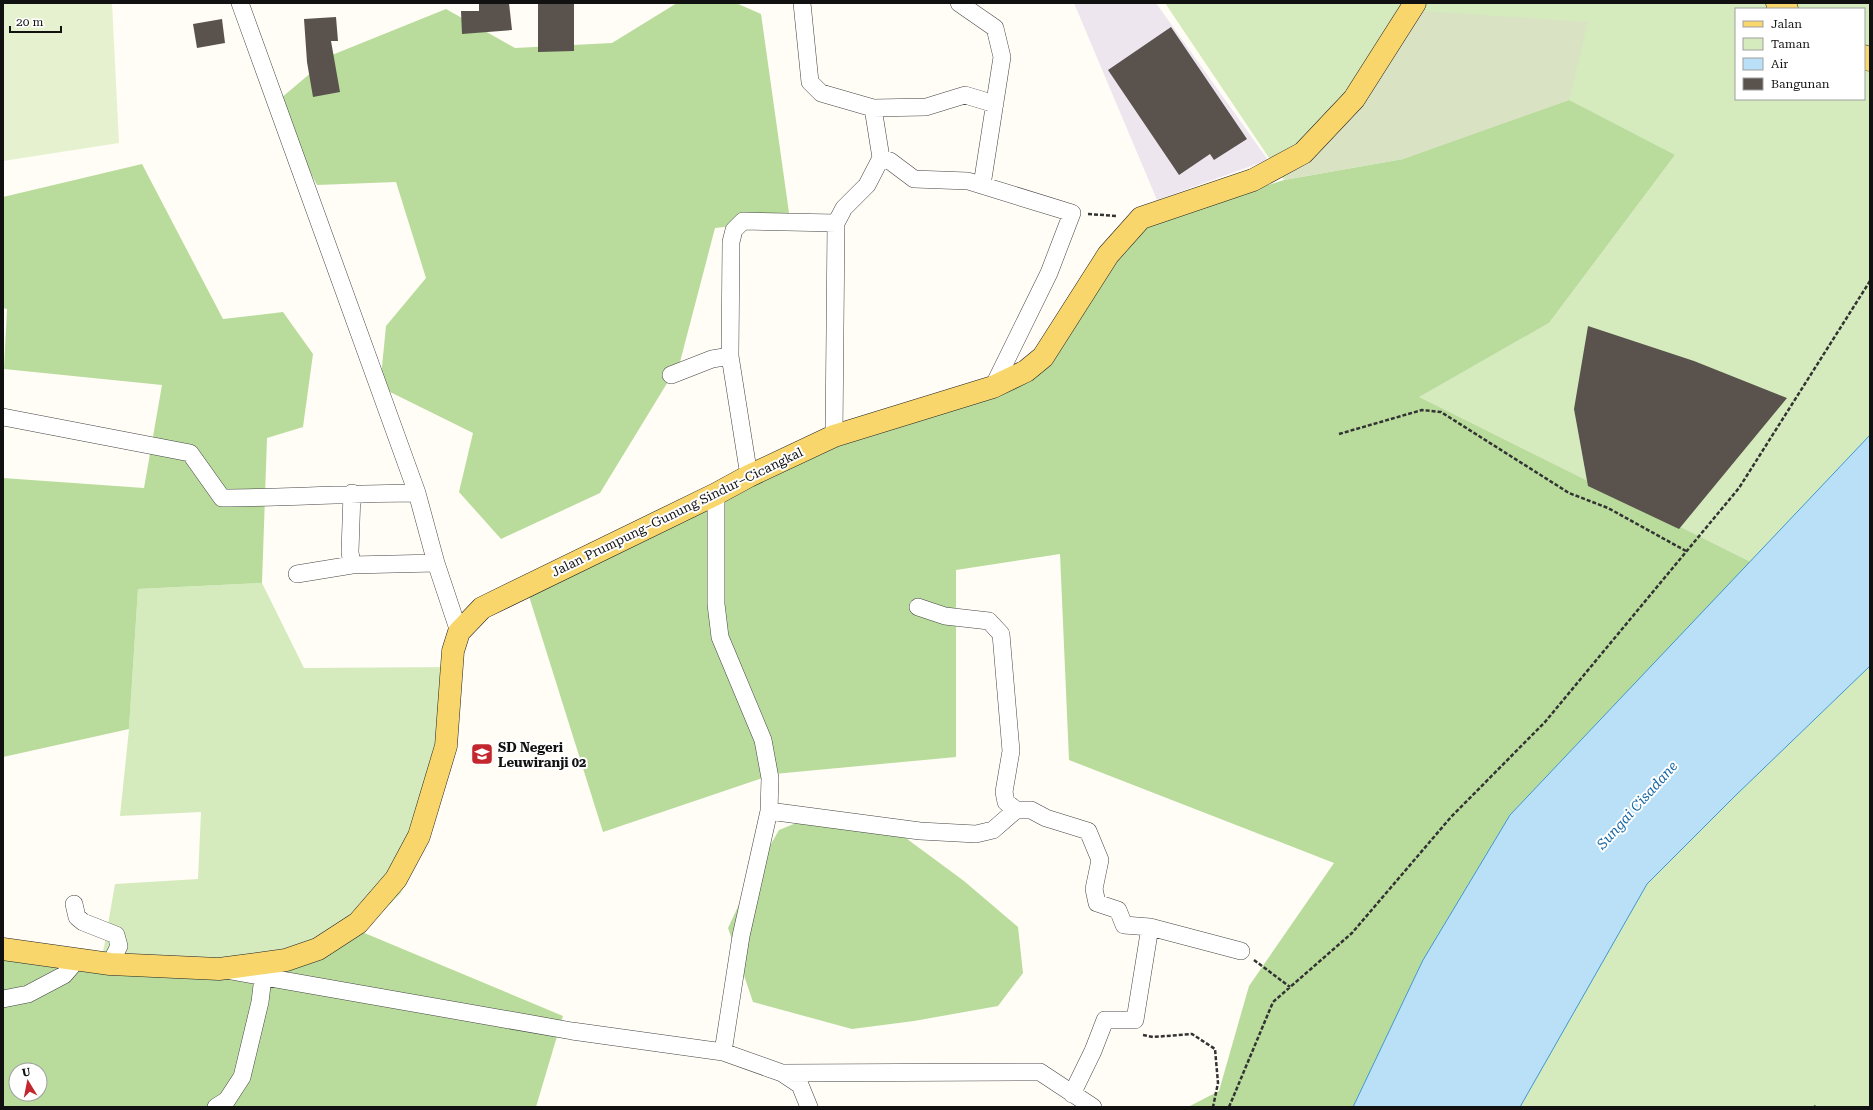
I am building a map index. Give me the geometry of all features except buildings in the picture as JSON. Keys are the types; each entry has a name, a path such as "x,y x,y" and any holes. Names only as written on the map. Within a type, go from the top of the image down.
{"main road":[{"name":"Jalan Prumpung–Gunung Sindur–Cicangkal","path":"3,949 110,964 219,969 286,960 318,949 358,923 396,879 419,836 446,746 453,651 459,632 482,608 716,494 749,476 834,436 993,387 1026,371 1043,357 1108,255 1141,218 1253,180 1303,153 1354,99 1415,3"}],"street":[{"path":"240,3 417,493 436,563 459,632"},
{"path":"802,3 810,82 822,93 872,108 926,107 965,95 995,104"},
{"path":"959,3 995,28 1002,57 982,185"},
{"path":"834,436 836,224 844,208 867,185 881,158 872,108"},
{"path":"881,158 890,161 914,179 968,181 1072,213 1049,273 993,387"},
{"path":"749,476 730,356 731,242 734,230 743,221 836,224"},
{"path":"671,375 712,359 730,356"},
{"path":"3,417 190,453 222,498 293,498 352,492 417,493"},
{"path":"352,492 350,552 352,565"},
{"path":"716,494 716,604 720,637 763,740 770,778 769,812 741,936 723,1052"},
{"path":"297,574 352,565 436,563"},
{"path":"918,607 945,616 989,621 1001,634 1011,751 1004,792 1006,802 1016,810 1031,810 1046,818 1088,831 1100,860 1094,889 1097,903 1118,910 1124,926 1150,927 1241,950"},
{"path":"769,812 920,831 976,834 994,830 1016,810"},
{"path":"74,904 77,917 83,922 116,935 119,946 110,964"},
{"path":"1072,1094 1093,1051 1105,1020 1135,1020 1150,927"},
{"path":"3,999 28,994 64,975 77,960"},
{"path":"219,969 572,1031 723,1052 782,1073 800,1085 809,1107"},
{"path":"216,1107 228,1100 242,1077 260,1002 263,977"},
{"path":"782,1073 1040,1072 1093,1107"}],"path":[{"path":"1072,213 1141,218"},
{"path":"1229,1107 1273,1002 1352,933 1451,817 1546,722 1739,488 1870,280"},
{"path":"1339,434 1422,410 1441,412 1569,493 1608,508 1686,551"},
{"path":"1241,950 1290,987"},
{"path":"1135,1020 1140,1034 1153,1037 1192,1034 1215,1049 1218,1083 1213,1107"}],"shaded area":[{"path":"1074,3 1156,3 1268,160 1157,200"}],"green space":[{"path":"3,3 112,3 119,143 3,161"},
{"path":"677,3 736,3 761,14 790,220 715,228 680,362 600,493 501,539 459,492 473,433 380,387 386,326 426,278 396,182 317,185 274,104 332,55 446,9 515,48 612,43"},
{"path":"1165,3 1870,3 1870,435 1751,562 1418,397 1549,323 1675,155 1403,159 1284,180"},
{"path":"1409,10 1588,22 1569,100 1403,159 1284,180 1344,110"},
{"path":"1569,100 1675,155 1549,323 1419,397 1751,562 1510,815 1423,960 1353,1107 1188,1107 1219,1091 1249,986 1334,863 1069,760 1060,554 956,570 956,757 774,774 603,832 528,593 808,453 1023,377 1097,260 1153,222 1284,180 1403,159"},
{"path":"142,164 223,319 283,312 313,354 303,427 267,438 262,583 138,589 129,729 3,757 3,478 144,488 162,385 4,369 7,309 3,308 3,197"},
{"path":"262,583 304,668 456,667 434,821 401,893 362,932 309,957 100,970 115,884 198,879 201,812 120,816 129,729 138,589"},
{"path":"1870,666 1870,1107 1520,1107 1647,884 1735,796"},
{"path":"828,810 899,833 964,881 1018,927 1023,973 998,1006 914,1021 852,1029 753,1002 728,928 751,879 779,830"},
{"path":"362,932 563,1016 536,1107 3,1107 3,952 236,972"}],"water":[{"name":"Sungai Cisadane","path":"1870,435 1870,666 1735,796 1647,884 1520,1107 1353,1107 1423,960 1510,815"}],"place":[{"name":"SD Negeri Leuwiranji 02","path":"482,754"}]}
